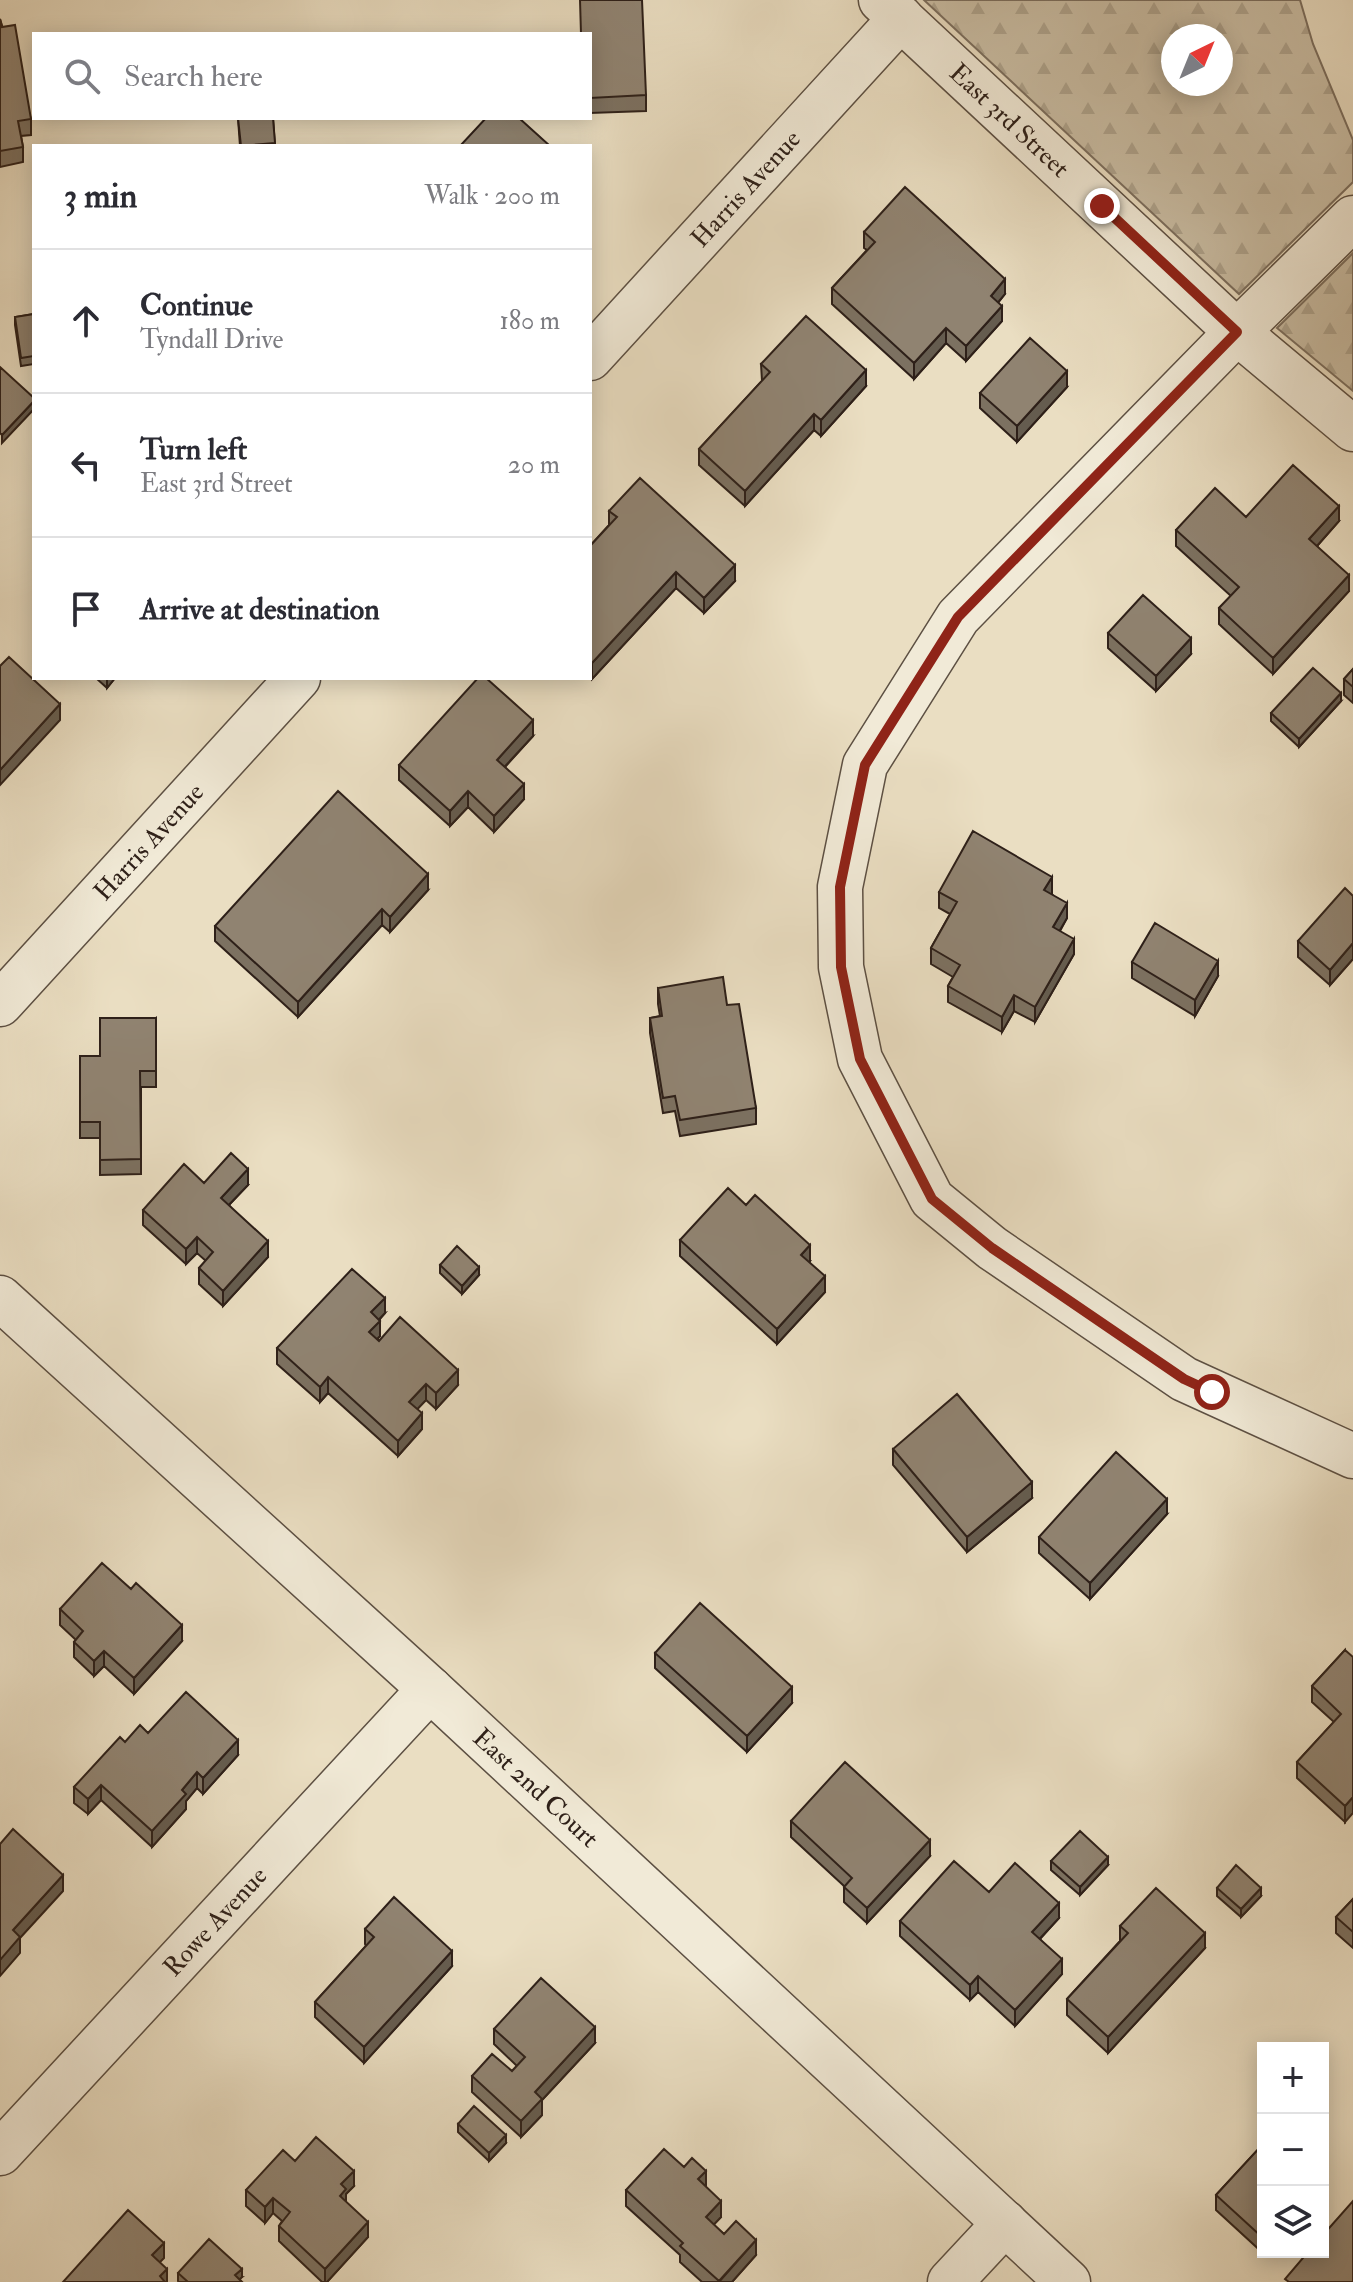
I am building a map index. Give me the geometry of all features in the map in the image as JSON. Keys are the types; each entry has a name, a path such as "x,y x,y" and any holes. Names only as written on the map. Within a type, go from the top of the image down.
{"street":[{"name":"East 3rd Street","path":"891,9 1237,332 1353,429"},
{"name":"Harris Avenue","path":"592,356 891,9"},
{"path":"1353,218 958,617 865,765 840,887 841,967 860,1059 932,1199 992,1248 1184,1379 1353,1456"},
{"name":"Harris Avenue","path":"0,1004 296,680"},
{"name":"East 2nd Court","path":"0,1298 430,1689 1068,2282"},
{"name":"Rowe Avenue","path":"0,2153 430,1689"},
{"path":"950,2282 1005,2223"}],"green space":[{"path":"924,0 1300,0 1313,44 1353,140 1353,182 1239,294"},
{"path":"1353,253 1353,391 1277,328"}],"building":[{"path":"580,0 642,0 646,95 592,98 592,32 581,32"},
{"path":"0,19 2,27 15,25 31,119 18,121 23,147 0,151"},
{"path":"238,120 273,120 275,143 241,144"},
{"path":"484,120 521,120 548,144 462,144"},
{"path":"905,187 1005,279 991,296 1002,306 966,346 946,328 914,363 832,288 875,242 864,232"},
{"path":"32,314 32,356 21,358 15,317"},
{"path":"806,316 866,370 821,420 814,414 745,491 699,449 770,372 761,364"},
{"path":"1030,338 1067,371 1017,426 980,393"},
{"path":"0,367 32,396 32,403 2,435"},
{"path":"1293,465 1339,506 1309,539 1349,575 1273,658 1219,608 1239,587 1176,530 1215,488 1246,517"},
{"path":"640,478 735,565 704,598 676,572 592,663 592,544 617,517 609,511"},
{"path":"1143,595 1191,638 1156,676 1108,633"},
{"path":"9,657 60,704 0,770 0,666"},
{"path":"1313,668 1341,693 1299,739 1271,713"},
{"path":"1353,669 1353,687 1344,679"},
{"path":"476,680 488,680 533,720 497,760 524,784 494,816 468,791 450,811 399,765"},
{"path":"338,791 428,874 390,917 382,909 298,1002 215,926"},
{"path":"973,831 1052,877 1044,890 1067,903 1053,927 1074,939 1035,1007 1014,995 1002,1017 948,986 960,965 931,948 957,902 939,892"},
{"path":"1345,888 1353,896 1353,943 1330,970 1298,941"},
{"path":"1155,923 1218,961 1195,1000 1132,962"},
{"path":"723,977 727,1005 739,1004 756,1108 680,1120 675,1096 663,1098 650,1018 662,1016 658,988"},
{"path":"100,1018 156,1018 156,1071 140,1071 141,1159 100,1160 100,1122 80,1122 80,1056 100,1056"},
{"path":"231,1153 248,1169 221,1198 268,1241 223,1291 199,1268 213,1252 197,1237 186,1249 143,1210 184,1164 204,1183"},
{"path":"728,1188 746,1205 755,1195 810,1245 801,1255 825,1276 777,1329 680,1240"},
{"path":"457,1246 479,1267 462,1286 440,1265"},
{"path":"352,1269 385,1298 371,1312 380,1321 369,1332 379,1341 400,1317 458,1370 436,1393 426,1384 409,1402 422,1413 398,1441 328,1377 320,1387 277,1348"},
{"path":"957,1394 1032,1482 967,1537 893,1449"},
{"path":"1116,1452 1167,1499 1090,1583 1039,1537"},
{"path":"102,1563 131,1589 136,1583 182,1625 134,1678 104,1651 94,1661 74,1642 83,1631 60,1609"},
{"path":"700,1603 792,1687 747,1736 655,1653"},
{"path":"1345,1650 1353,1657 1353,1797 1345,1806 1297,1762 1341,1714 1312,1686"},
{"path":"186,1692 238,1740 203,1778 197,1772 182,1790 186,1794 152,1831 101,1785 88,1799 74,1787 120,1737 125,1742 140,1725 148,1733"},
{"path":"845,1762 930,1840 867,1908 844,1887 852,1878 791,1821"},
{"path":"13,1829 63,1875 13,1930 20,1937 0,1960 0,1844"},
{"path":"1080,1831 1108,1857 1080,1887 1051,1861"},
{"path":"954,1861 989,1892 1015,1863 1059,1903 1032,1932 1062,1959 1015,2010 978,1976 970,1985 900,1921"},
{"path":"1236,1865 1261,1888 1241,1909 1217,1888"},
{"path":"1156,1888 1205,1933 1108,2037 1067,1999 1128,1933 1120,1926"},
{"path":"394,1897 452,1951 364,2047 315,2002 374,1937 365,1929"},
{"path":"1353,1899 1353,1932 1336,1917"},
{"path":"541,1978 595,2027 535,2092 542,2099 521,2121 472,2076 492,2054 512,2071 525,2057 494,2029"},
{"path":"474,2106 506,2135 489,2153 458,2124"},
{"path":"316,2137 354,2171 341,2184 346,2189 340,2196 368,2222 325,2269 279,2226 290,2212 273,2198 265,2207 246,2190 283,2150 295,2161"},
{"path":"664,2149 684,2167 692,2158 706,2171 698,2179 721,2201 706,2217 724,2234 736,2221 756,2240 719,2281 626,2190"},
{"path":"1257,2151 1257,2233 1216,2195"},
{"path":"1353,2201 1353,2282 1289,2282 1285,2279 1303,2258 1329,2258 1329,2228"},
{"path":"128,2210 164,2243 152,2255 167,2269 160,2276 164,2281 63,2282"},
{"path":"209,2239 242,2269 235,2275 242,2282 188,2282 178,2273"}],"route":[{"path":"1102,206 1237,332 958,617 865,765 840,887 841,967 860,1059 932,1199 992,1248 1184,1379 1212,1392"}]}
